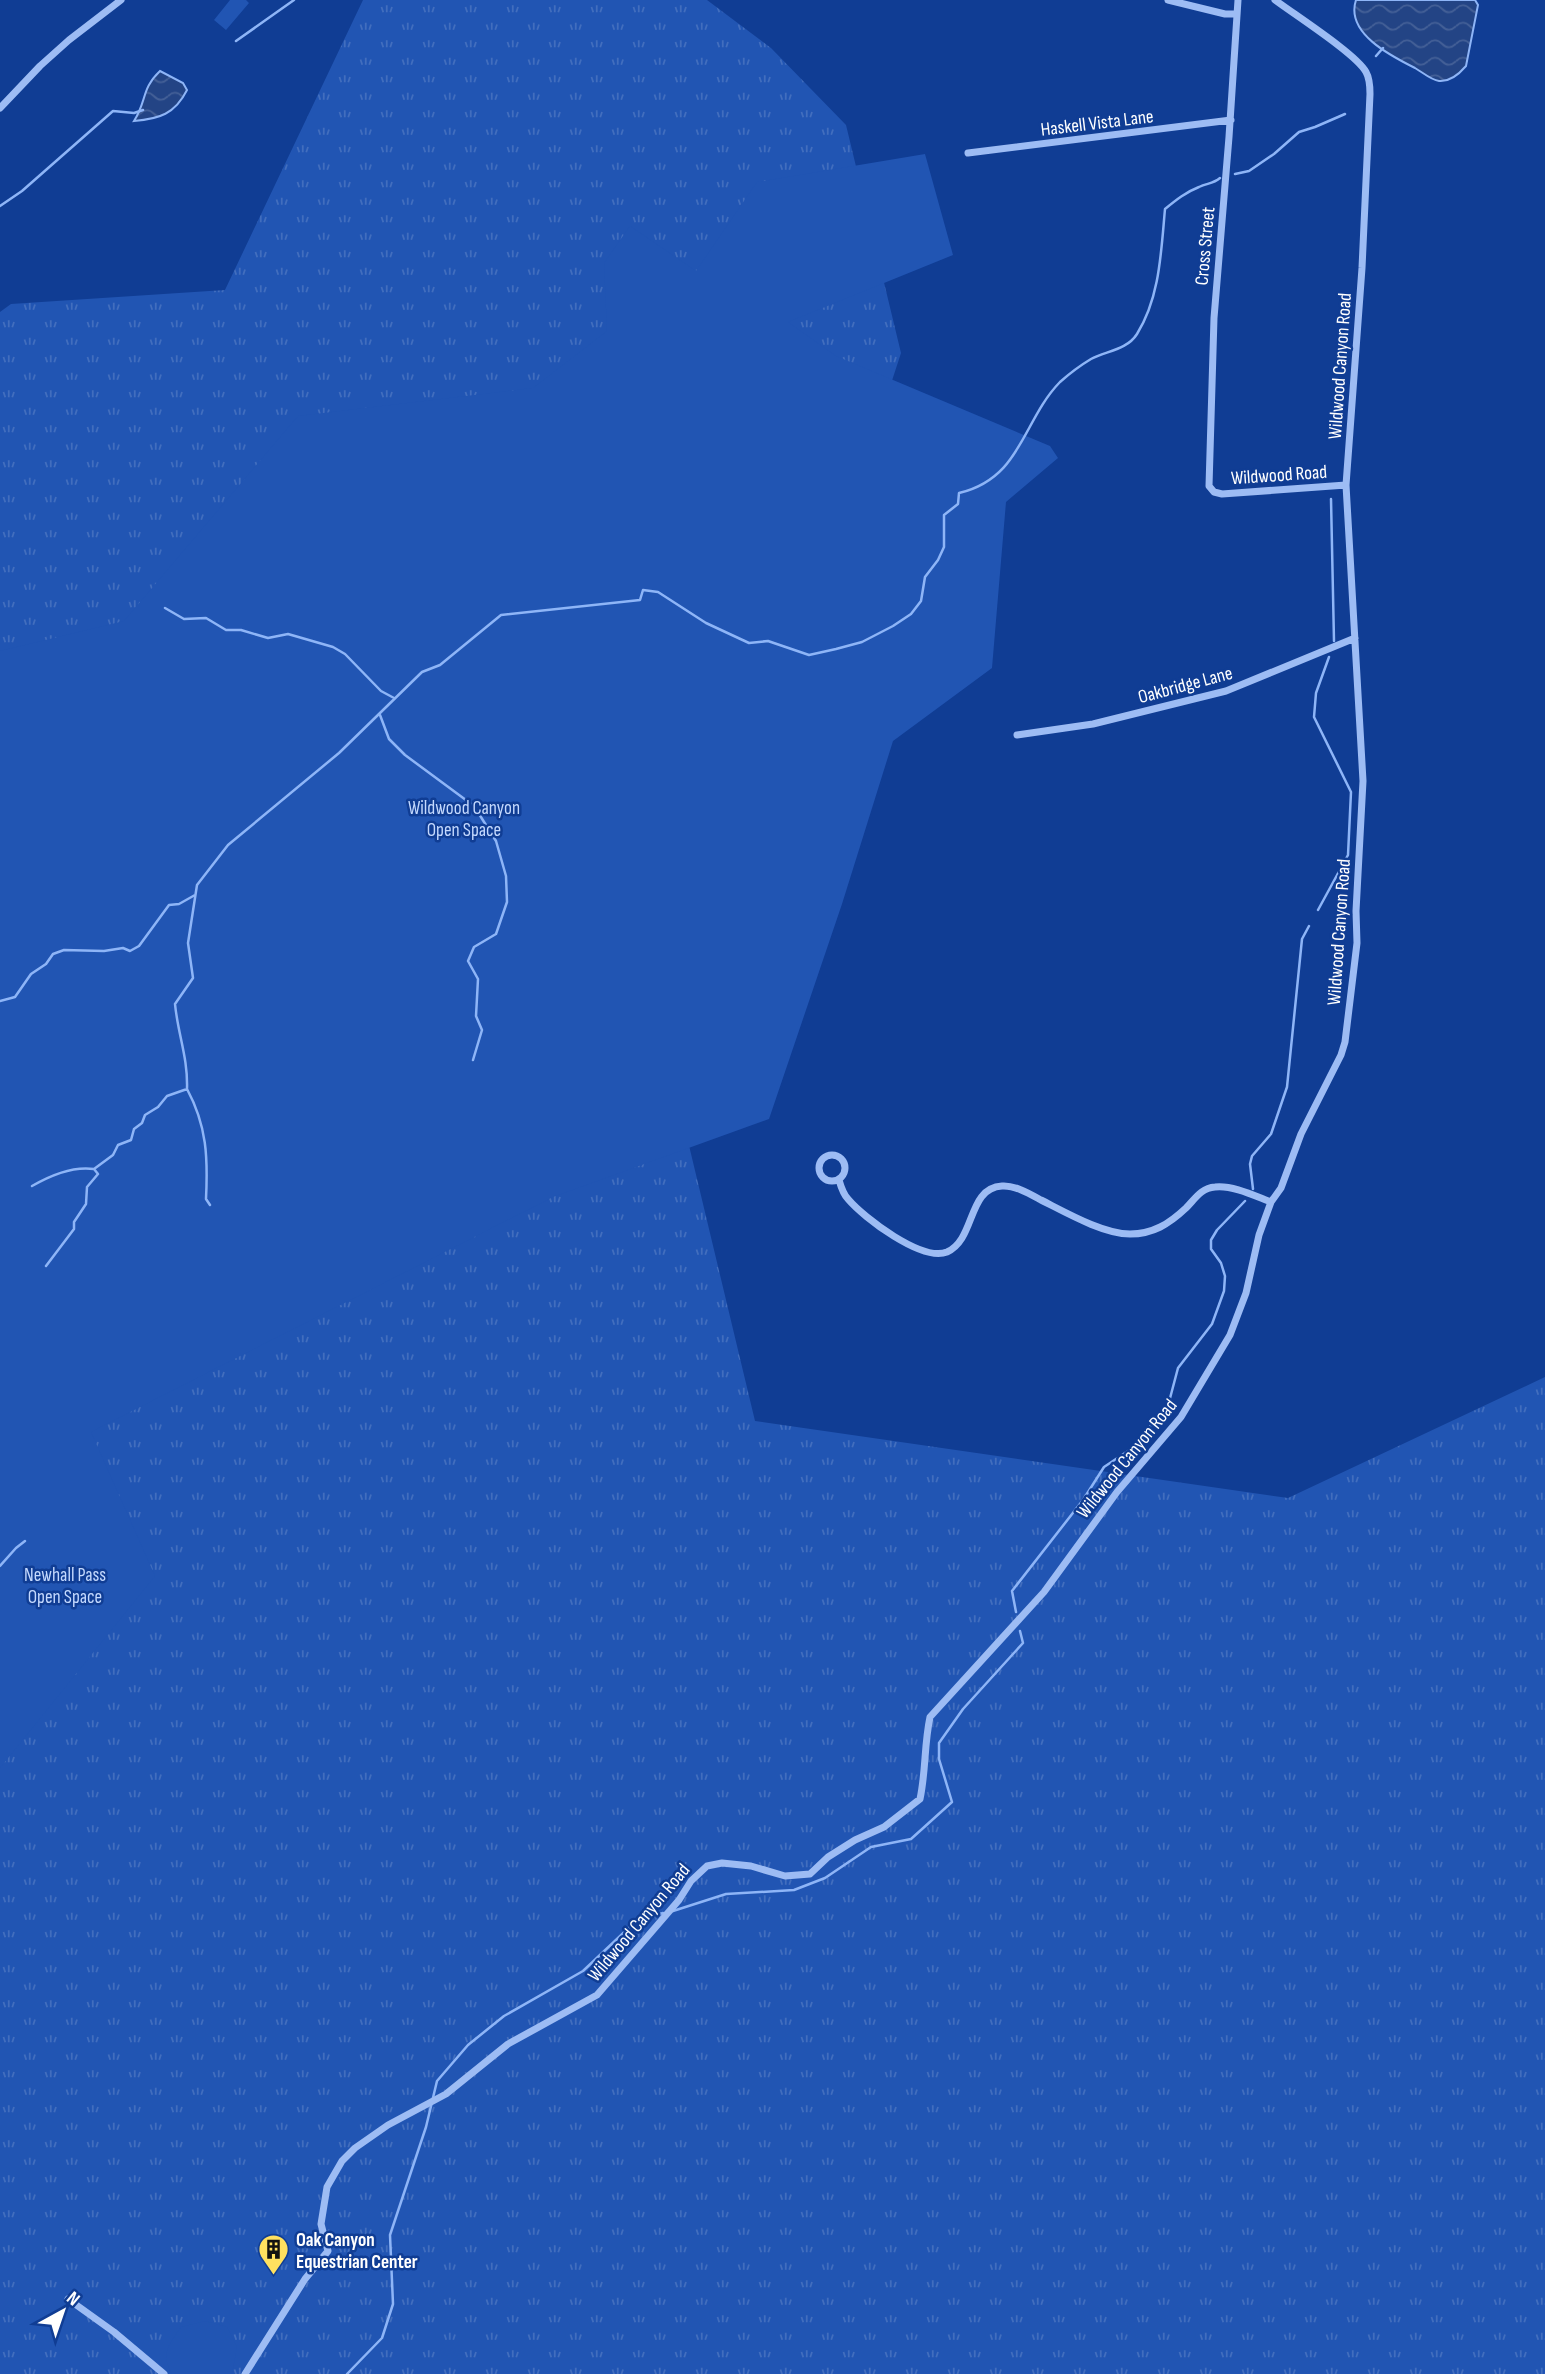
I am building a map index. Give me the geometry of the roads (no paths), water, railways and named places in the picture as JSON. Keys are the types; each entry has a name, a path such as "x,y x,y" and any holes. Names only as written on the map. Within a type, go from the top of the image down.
{"street":[{"path":"0,108 69,40 121,0"},
{"path":"1168,0 1236,14"},
{"name":"Cross Street","path":"1214,492 1209,486 1214,318 1238,0"},
{"name":"Wildwood Canyon Road","path":"245,2374 305,2279 328,2251 321,2224 327,2187 342,2161 366,2140 439,2098 508,2044 597,1995 676,1904 691,1881 707,1866 722,1863 751,1866 785,1876 810,1874 828,1857 855,1840 884,1827 920,1799 930,1717 1044,1592 1117,1492 1181,1417 1221,1352 1246,1293 1259,1235 1271,1202 1281,1188 1301,1134 1341,1055 1345,1042 1357,943 1356,911 1363,781 1346,485 1370,94 1366,72 1353,58 1275,0"},
{"name":"Haskell Vista Lane","path":"968,153 1231,120"},
{"name":"Wildwood Road","path":"1214,492 1235,493 1346,485"},
{"name":"Oakbridge Lane","path":"1017,735 1093,724 1226,691 1355,638"},
{"path":"839,1180 845,1196 871,1221 932,1254 946,1252 957,1246 963,1239 981,1197 987,1191 1002,1186 1016,1188 1116,1233 1151,1232 1168,1223 1202,1191 1216,1187 1251,1194 1271,1202"},
{"path":"68,2299 114,2332 164,2374"}],"water":[{"path":"1356,0 1475,0 1478,5 1466,66 1451,79 1439,81 1394,57 1372,42 1357,23 1354,12"},
{"path":"160,71 183,83 187,90 172,110 151,119 134,121 147,89"}],"waterway":[{"path":"236,41 294,0"},
{"path":"1376,56 1383,48"},
{"path":"0,206 22,191 113,111 134,113 143,110"},
{"path":"1235,174 1249,171 1299,132 1345,114"},
{"path":"32,1186 62,1172 94,1169 113,1155 118,1145 131,1140 134,1129 142,1123 145,1115 158,1107 167,1096 187,1089 175,1004 193,978 188,943 197,885 228,845 339,753 422,672 440,665 501,615 640,600 643,590 658,592 706,623 749,643 768,641 809,655 862,642 893,626 911,614 921,601 925,577 944,547 944,515 958,504 959,493 980,486 1009,462 1047,397 1060,382 1091,359 1128,344 1137,334 1145,320 1155,290 1165,209 1190,191 1220,178"},
{"path":"1331,499 1334,641"},
{"path":"165,608 184,619 206,618 226,630 241,630 268,638 288,634 333,647 345,654 381,691 394,698"},
{"path":"1318,910 1348,855 1351,792 1314,717 1316,693 1329,657"},
{"path":"380,715 389,739 405,755 474,806 496,841 506,876 507,902 496,934 474,947 468,961 478,979 476,1016 482,1030 473,1060"},
{"path":"0,1001 15,997 31,974 46,964 53,954 64,950 104,951 123,948 130,951 139,946 169,905 179,904 195,895"},
{"path":"1253,1189 1250,1164 1252,1156 1271,1134 1287,1087 1302,939 1309,926"},
{"path":"187,1089 202,1129 207,1170 206,1199 210,1205"},
{"path":"46,1266 74,1229 74,1222 86,1204 87,1187 98,1174 94,1169"},
{"path":"1016,1612 1012,1591 1083,1500 1104,1467 1134,1447 1169,1402 1178,1368 1212,1324 1224,1291 1225,1276 1221,1263 1211,1249 1211,1240 1245,1201"},
{"path":"0,1566 25,1541"},
{"path":"673,1911 726,1894 794,1890 825,1878 871,1847 911,1839 952,1802 939,1759 939,1743 963,1709 1023,1643 1020,1631"},
{"path":"347,2374 382,2338 393,2304 390,2235 426,2127 437,2081 468,2045 504,2016 583,1971 635,1922 663,1913"}],"place":[{"name":"Oak Canyon Equestrian Center","path":"273,2277"}],"park label":[{"name":"Wildwood Canyon Open Space","path":"464,818"},
{"name":"Newhall Pass Open Space","path":"65,1585"}]}
